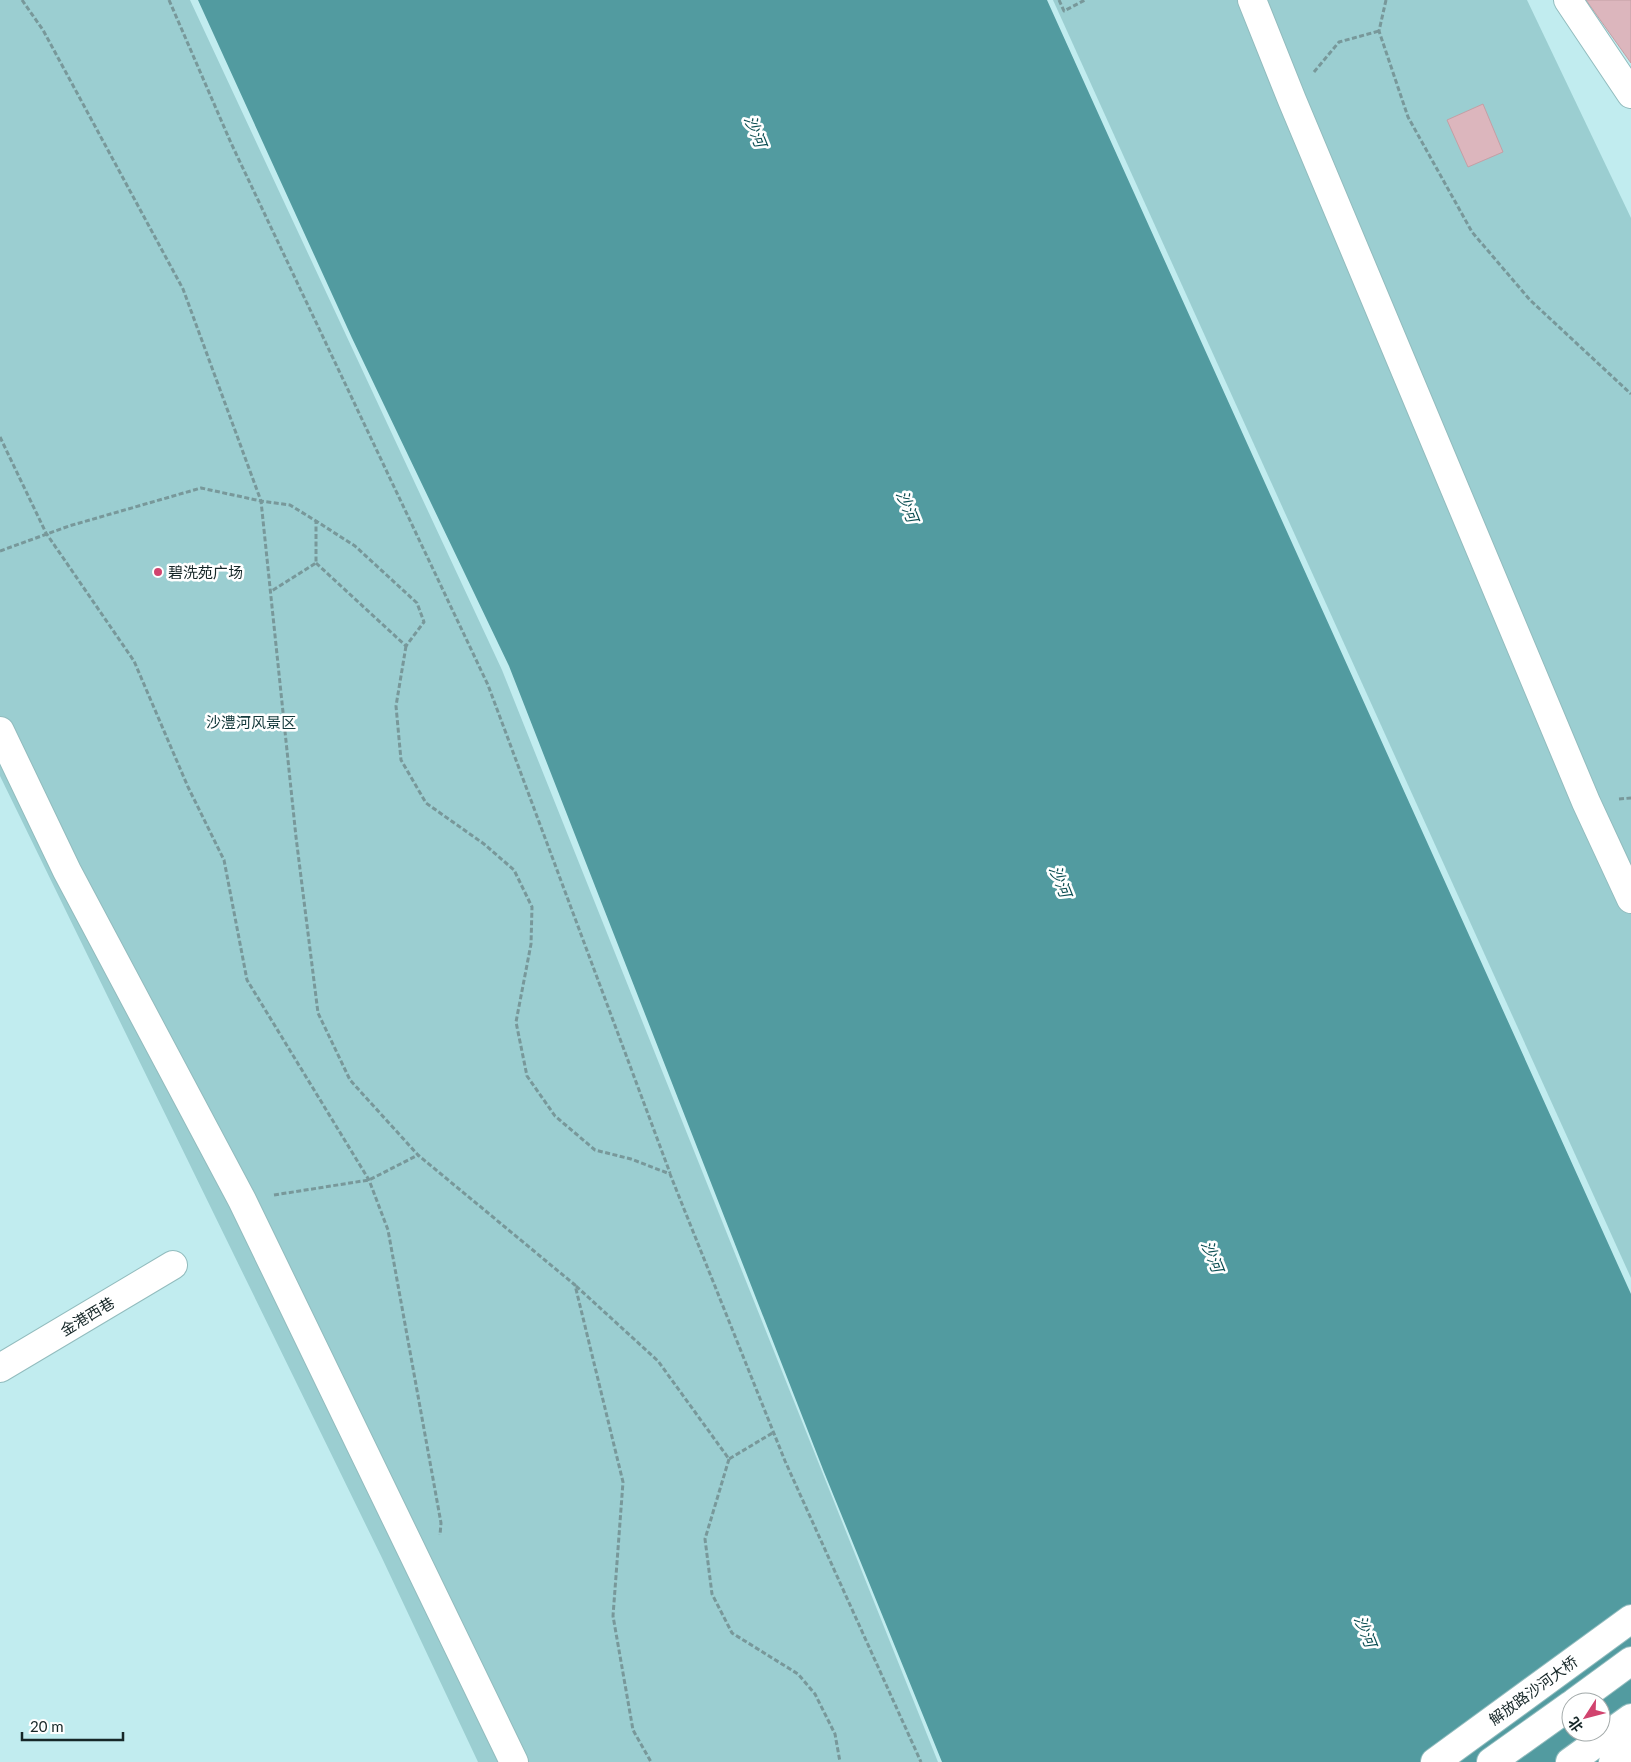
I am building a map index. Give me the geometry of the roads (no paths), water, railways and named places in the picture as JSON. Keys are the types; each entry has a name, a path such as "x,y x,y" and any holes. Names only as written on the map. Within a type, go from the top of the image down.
{"street":[{"path":"1252,0 1292,100 1586,802 1631,899"},
{"path":"1568,0 1631,94"},
{"path":"0,731 67,872 242,1200 514,1762"},
{"path":"1606,845 1631,860"},
{"name":"金港西巷","path":"0,1368 173,1265"},
{"name":"解放路沙河大桥","path":"1435,1762 1631,1619"},
{"path":"1589,1692 1631,1661"},
{"path":"1491,1762 1561,1712"},
{"path":"1570,1762 1631,1718"},
{"path":"1613,1762 1631,1749"}],"water":[{"name":"沙河","path":"198,0 1047,0 1631,1294 1631,1762 942,1762 824,1472 509,666 352,338"}],"place":[{"name":"碧洗苑广场","path":"158,572"}],"park label":[{"name":"沙澧河风景区","path":"251,722"}]}
